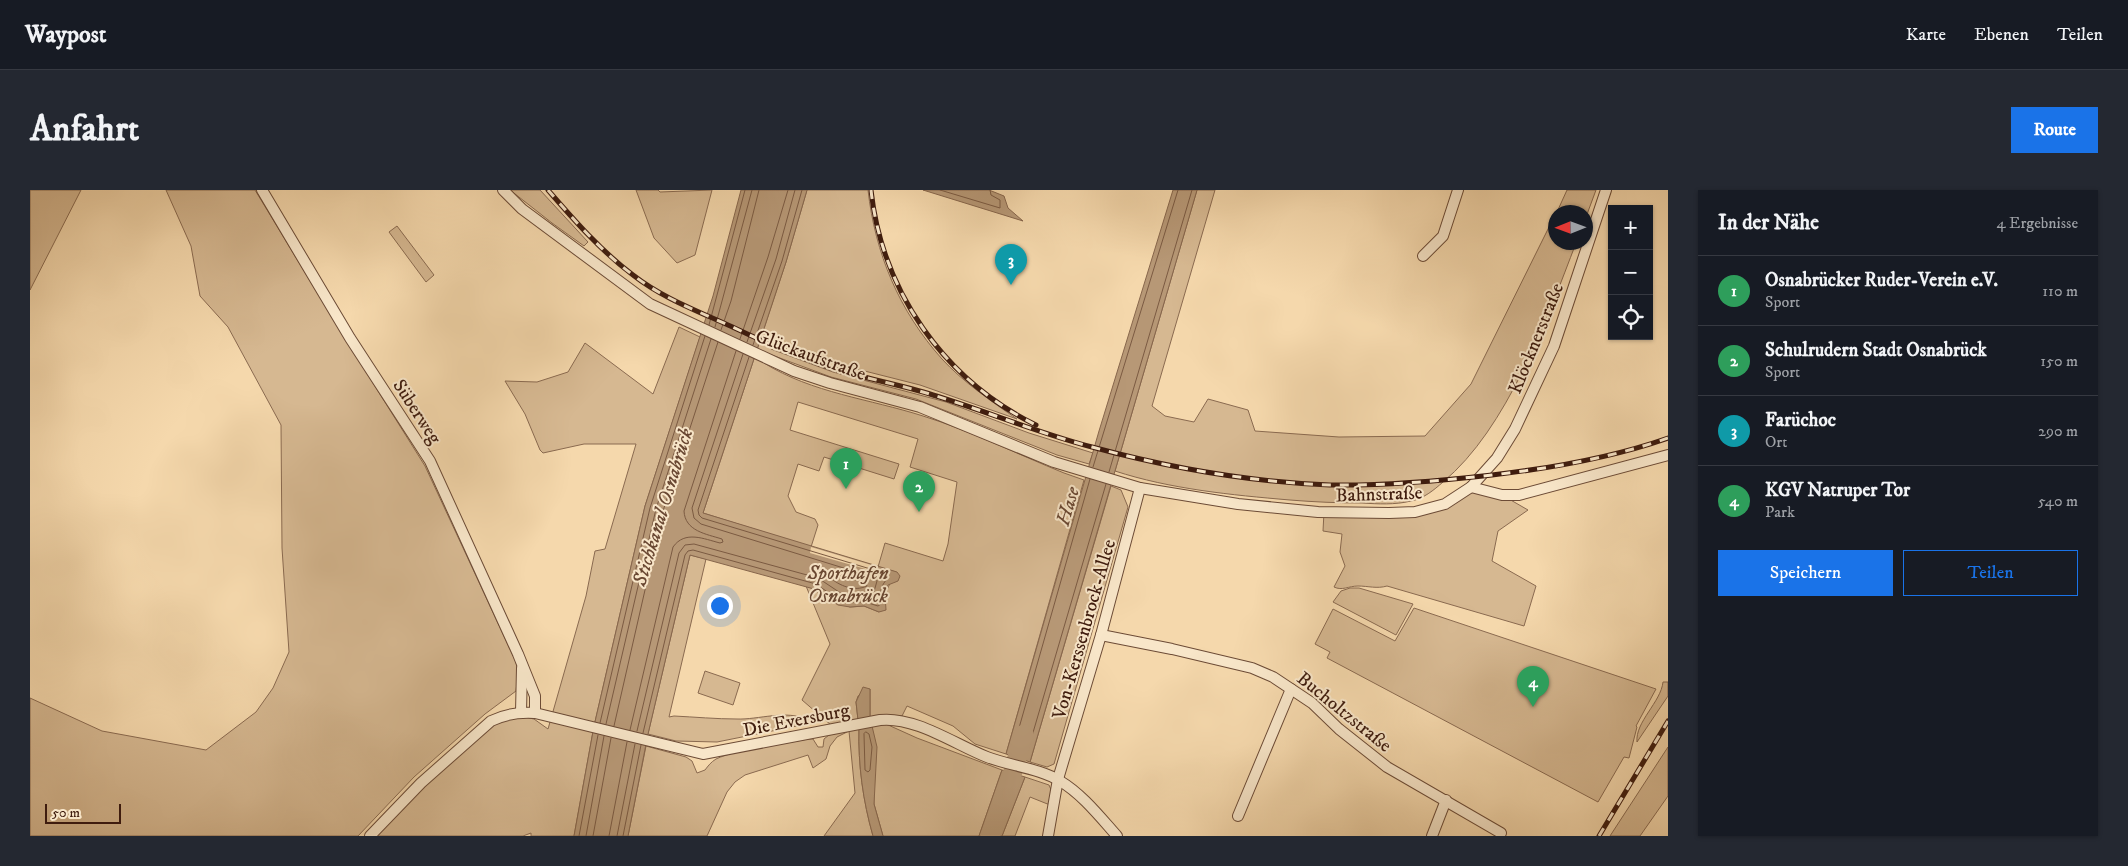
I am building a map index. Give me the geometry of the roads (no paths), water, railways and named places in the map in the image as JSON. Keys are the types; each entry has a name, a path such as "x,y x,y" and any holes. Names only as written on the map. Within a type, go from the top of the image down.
{"street":[{"name":"Süberweg","path":"262,190 350,338 430,461 522,664 535,696 535,713"},
{"name":"Glückaufstraße","path":"503,190 522,209 628,289 650,304 682,320 774,362 830,383 920,407 1054,462 1140,488"},
{"path":"1423,256 1443,236 1458,190"},
{"name":"Klöcknerstraße","path":"1471,487 1497,458 1515,429 1536,387 1554,346 1573,294 1592,228 1606,190"},
{"path":"1471,487 1502,496 1519,495 1668,455"},
{"name":"Bahnstraße","path":"1140,488 1238,504 1324,512 1389,513 1431,509 1446,504 1471,487"},
{"name":"Von-Kerssenbrock-Allee","path":"1058,779 1101,635 1140,488"},
{"name":"Bucholtzstraße","path":"1101,635 1252,668 1273,677 1312,703 1364,750 1387,767 1501,833"},
{"name":"Süberweg","path":"521,712 522,664"},
{"path":"1238,816 1292,689"},
{"path":"370,836 421,782 491,721 502,716 521,712 535,713"},
{"name":"Die Eversburg","path":"535,713 672,748 703,754 880,720 892,720 910,724 988,758 1058,779 1071,788 1118,836"},
{"path":"1048,836 1058,779"},
{"path":"1432,836 1446,800"}],"water":[{"path":"741,190 807,190 786,262 703,513 897,572 900,576 898,581 888,585 885,594 886,610 879,612 864,606 850,607 838,605 814,589 690,555 648,734 628,836 574,836 594,726 645,506 713,296"},
{"path":"923,190 989,190 1004,196 1008,208 1023,221"},
{"path":"1173,190 1197,190 1030,762 1006,754 1099,431"},
{"path":"863,687 870,689 870,718 858,720 856,702"},
{"path":"872,726 877,747 874,804 883,836 873,836 866,810 860,769 859,728"},
{"path":"1002,770 1025,777 1002,836 979,836"}],"waterway":[{"name":"Hase","path":"990,836 1005,798 1024,734"}],"railway":[{"path":"548,190 578,224 621,266 644,283 679,303 802,358 828,367 933,395 1032,429 1121,455 1210,473 1270,481 1330,485 1391,484 1472,477 1559,465 1603,457 1668,438"},
{"path":"871,190 877,227 888,263 904,297 923,328 946,358 973,384 1003,406 1036,425"},
{"path":"1599,836 1668,721"}],"place":[{"name":"Farüchoc","path":"1011,285"},
{"name":"Osnabrücker Ruder-Verein e.V.","path":"846,489"},
{"name":"Schulrudern Stadt Osnabrück","path":"919,512"},
{"name":"KGV Natruper Tor","path":"1533,707"}],"water label":[{"name":"Stichkanal Osnabrück","path":"662,507"},
{"name":"Sporthafen Osnabrück","path":"848,584"}]}
